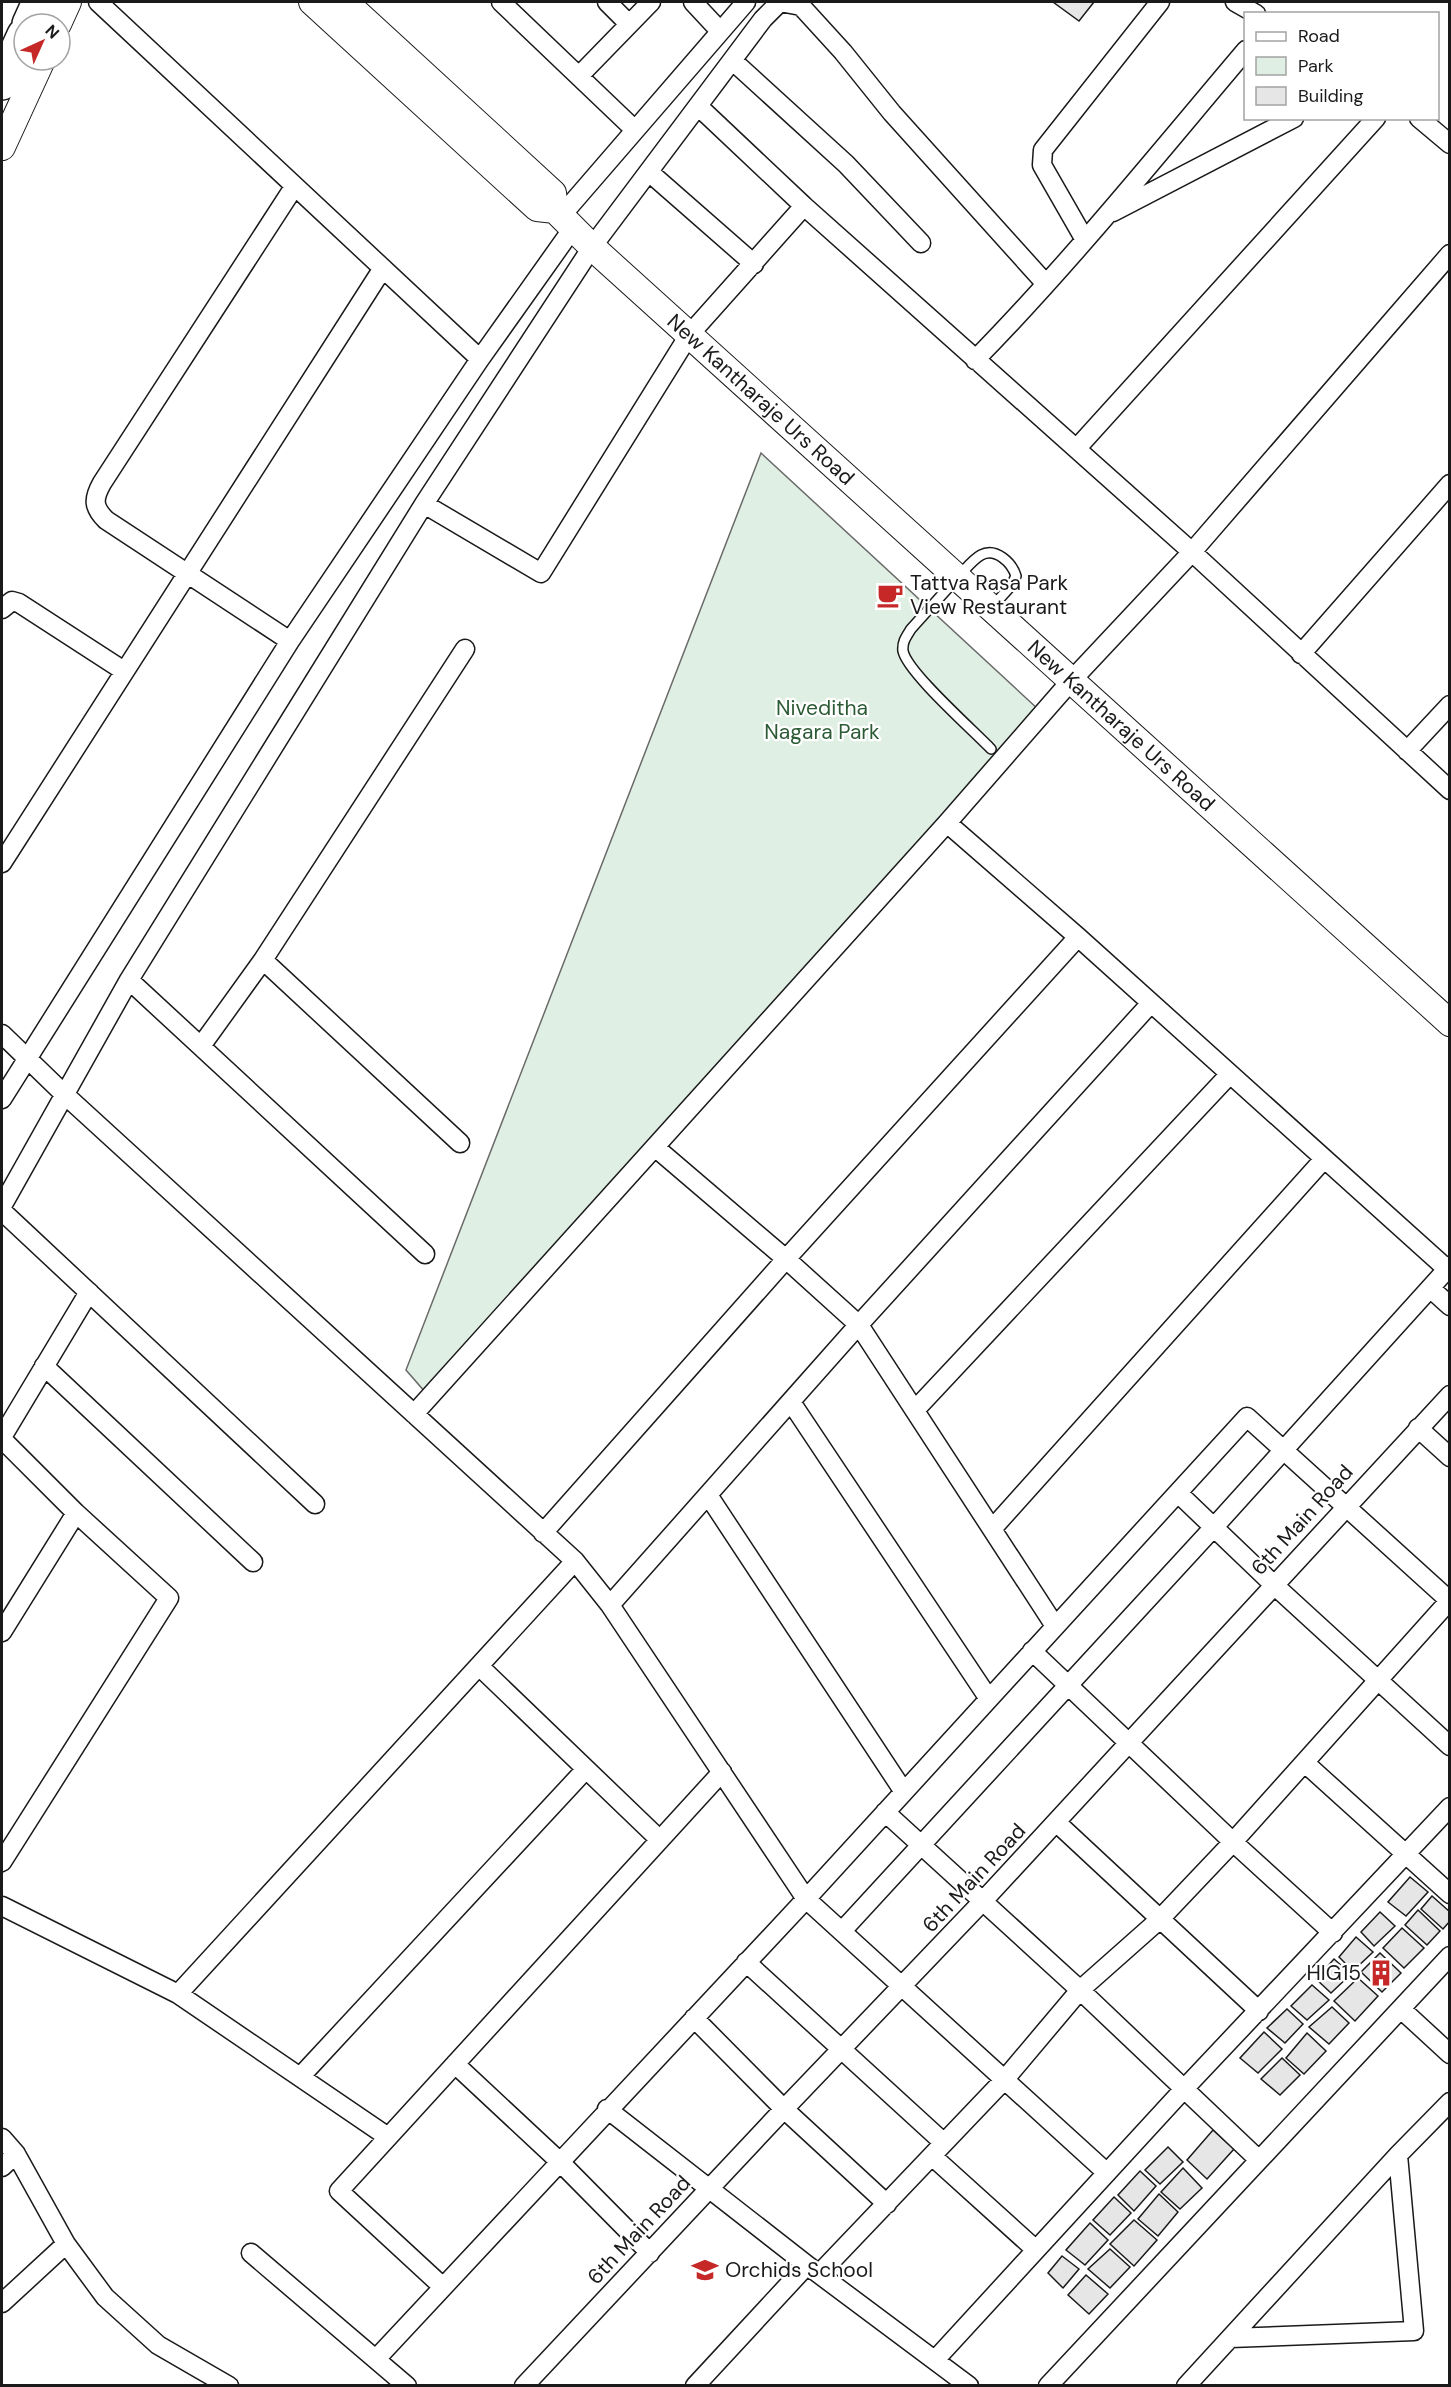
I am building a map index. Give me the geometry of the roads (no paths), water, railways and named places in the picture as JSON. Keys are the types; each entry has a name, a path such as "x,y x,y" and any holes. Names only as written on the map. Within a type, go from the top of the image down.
{"highway":[{"path":"2,83 12,61"}],"main road":[{"name":"New Kantharaje Urs Road","path":"312,2 537,208 563,218"},
{"name":"New Kantharaje Urs Road","path":"345,2 553,193 563,218 592,247 1449,1023"},
{"path":"2,147 36,72"}],"street":[{"path":"98,2 480,359"},
{"path":"501,2 635,130"},
{"path":"608,2 629,24"},
{"path":"579,76 651,2"},
{"path":"693,2 720,31"},
{"path":"2,1099 290,641 480,359 563,218 635,130 746,2"},
{"path":"315,1504 88,1292 2,1208 129,980 424,504 592,247 763,19 780,2 801,6 843,52 892,113 1046,284"},
{"path":"1085,240 1042,165 1043,150 1160,2"},
{"path":"1235,2 1252,12"},
{"path":"975,360 1085,240 1244,51"},
{"path":"733,61 846,164 921,243"},
{"path":"698,106 804,206 1192,552 1449,790"},
{"path":"1106,215 1290,120"},
{"path":"1077,448 1374,120"},
{"path":"1421,120 1449,144"},
{"path":"649,172 754,264"},
{"path":"290,641 106,520 94,504 95,495 294,187"},
{"path":"424,504 541,573 690,335 804,206"},
{"path":"414,1414 948,823 1070,682 1192,552 1449,254"},
{"path":"2,863 383,268"},
{"path":"1301,654 1449,484"},
{"path":"2,609 12,602 19,603 124,671"},
{"path":"201,1046 263,960 465,649"},
{"path":"1407,751 1449,705"},
{"path":"842,1931 1214,1527 1448,1268 948,823"},
{"path":"543,1533 786,1259 1078,938"},
{"path":"263,960 460,1143"},
{"path":"129,980 425,1254"},
{"path":"610,1605 859,1325 1151,1004"},
{"path":"2,1034 64,1094 575,1561 610,1605 807,1899 1107,2173"},
{"path":"915,1410 1230,1074"},
{"path":"656,1148 859,1325 1055,1626"},
{"path":"992,1528 1324,1159"},
{"path":"1430,1288 1449,1306"},
{"path":"2,1862 169,1598 76,1513 2,1438 88,1292"},
{"path":"44,1366 253,1562"},
{"name":"6th Main Road","path":"524,2385 982,1902 1449,1395"},
{"path":"791,1402 989,1699"},
{"path":"376,2359 559,2161 807,1899 1247,1417 1449,1600 1233,1842 1159,1920 1080,1990 1005,2079 887,2204 813,2270 695,2385"},
{"path":"1418,1428 1449,1457"},
{"path":"1178,1493 1449,1746"},
{"path":"708,1494 904,1792"},
{"path":"2,1632 76,1513"},
{"path":"178,1994 575,1561"},
{"path":"1032,1652 1333,1933"},
{"path":"480,1666 660,1840"},
{"path":"1305,1763 1449,1894"},
{"path":"300,2077 586,1769"},
{"path":"443,2287 339,2191 722,1772"},
{"path":"935,2360 1449,1807"},
{"path":"885,1812 1080,1990 1259,2160"},
{"path":"1056,1822 1258,2011"},
{"path":"2,1906 178,1994 388,2137"},
{"path":"1048,2385 1449,1956"},
{"path":"746,1962 842,2049 1036,2250"},
{"path":"1401,2008 1449,2055"},
{"path":"694,2018 784,2109 887,2204"},
{"path":"455,2064 559,2161 650,2253"},
{"path":"1186,2385 1449,2102"},
{"path":"608,2109 813,2270 935,2360 958,2382"},
{"path":"2,2138 16,2154 66,2244 105,2297 158,2345 229,2385"},
{"path":"2,2167 16,2154"},
{"path":"1230,2338 1414,2331 1398,2155"},
{"path":"2,2303 66,2244"},
{"path":"251,2253 407,2385"}],"lane":[{"path":"991,608 1011,586 1016,576 1013,568 993,552 982,554 957,578 903,641 903,653 918,675 991,749"}],"place":[{"name":"Tattva Rasa Park View Restaurant","path":"890,595"},
{"name":"HIG15","path":"1381,1973"},
{"name":"Orchids School","path":"705,2270"}],"park label":[{"name":"Niveditha Nagara Park","path":"822,720"}]}
